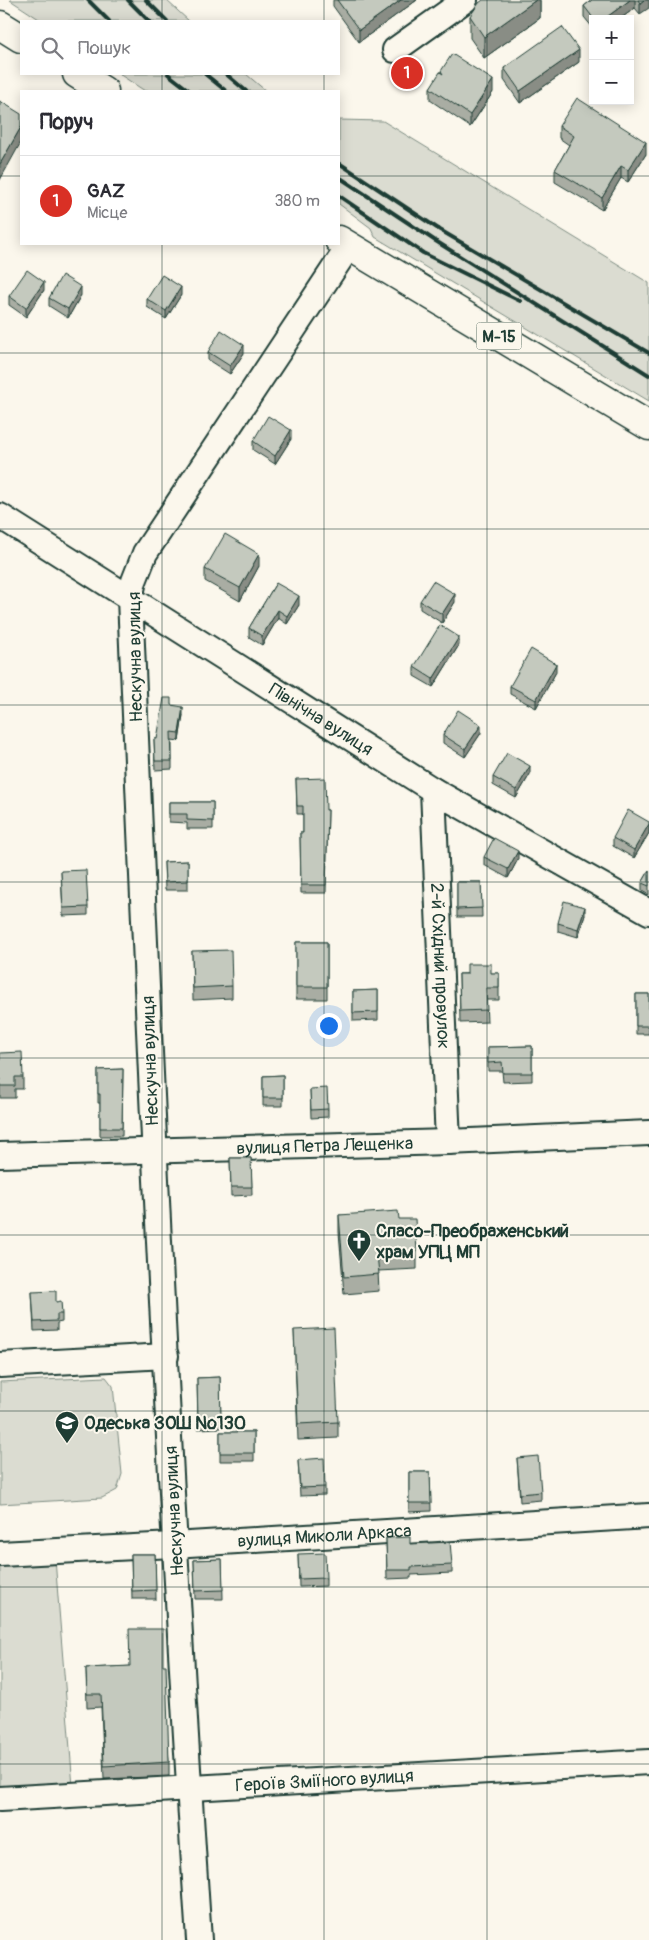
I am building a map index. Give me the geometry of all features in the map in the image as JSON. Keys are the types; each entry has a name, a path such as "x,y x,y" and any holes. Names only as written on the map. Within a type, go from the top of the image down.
{"main road":[{"path":"0,25 20,37"},
{"path":"79,75 102,90"},
{"name":"М-15","path":"344,243 649,426"}],"street":[{"path":"395,50 465,0"},
{"name":"Нескучна вулиця","path":"199,1940 154,1150 130,598 134,581 145,553 344,243"},
{"name":"Північна вулиця","path":"0,516 434,790 649,912"},
{"name":"2-й Східний провулок","path":"434,790 448,1142"},
{"name":"вулиця Петра Лещенка","path":"0,1155 448,1142 649,1133"},
{"path":"0,1364 166,1356"},
{"name":"вулиця Миколи Аркаса","path":"0,1554 649,1516"},
{"name":"Героїв Зміїного вулиця","path":"0,1799 649,1762"}],"shaded area":[{"path":"10,0 166,0 188,20 40,20"},
{"path":"121,75 247,75 265,90 143,90"},
{"path":"340,120 383,121 649,283 649,401 375,237 371,228 340,205"},
{"name":"Одеська ЗОШ №130","path":"106,1377 113,1386 122,1474 117,1490 102,1498 0,1504 0,1382"},
{"path":"55,1559 73,1787 0,1790 0,1562"}],"building":[{"path":"337,0 401,0 359,30"},
{"path":"483,0 536,0 484,37 470,16"},
{"path":"592,0 630,0 609,15 591,15 584,6"},
{"path":"562,27 579,50 520,91 504,68"},
{"path":"452,54 493,80 470,115 430,88 440,72 443,74 441,71"},
{"path":"577,98 646,142 628,170 621,166 602,198 555,170 574,136 559,126"},
{"path":"0,101 20,113 20,129 0,164"},
{"path":"27,270 44,282 26,308 9,296"},
{"path":"62,275 81,287 68,309 49,298"},
{"path":"162,275 181,287 166,311 147,299"},
{"path":"221,330 244,345 230,366 208,352"},
{"path":"268,416 291,430 275,456 253,441"},
{"path":"225,534 259,554 240,588 205,569"},
{"path":"433,581 455,594 442,614 420,601"},
{"path":"276,583 299,596 287,616 278,610 262,636 249,628"},
{"path":"440,625 459,637 433,679 414,667"},
{"path":"531,649 556,664 536,700 510,686"},
{"path":"164,698 171,698 171,705 183,707 179,733 171,732 172,761 155,761 154,739 157,739"},
{"path":"458,710 481,725 465,749 443,735"},
{"path":"507,753 530,766 516,790 493,777"},
{"path":"325,778 326,810 328,810 326,885 301,885 300,833 303,833 303,806 297,806 296,779"},
{"path":"169,802 213,802 213,821 187,820 187,814 169,814"},
{"path":"628,810 649,822 634,850 613,838"},
{"path":"494,838 518,851 508,869 484,857"},
{"path":"188,861 188,881 165,882 164,862"},
{"path":"86,870 88,907 63,908 61,871"},
{"path":"649,871 649,886 642,883"},
{"path":"457,882 481,882 482,908 457,909"},
{"path":"564,901 585,907 578,929 558,923"},
{"path":"296,942 327,942 327,987 296,987"},
{"path":"231,950 232,986 193,988 192,951"},
{"path":"467,964 491,964 491,973 499,973 499,988 486,988 487,1010 460,1011 459,974 467,974"},
{"path":"378,990 378,1012 353,1013 353,991"},
{"path":"636,994 649,994 649,1026 636,1026"},
{"path":"532,1046 532,1073 503,1073 502,1062 488,1063 488,1047"},
{"path":"22,1052 23,1077 15,1077 15,1086 0,1086 0,1053"},
{"path":"123,1069 122,1128 100,1128 98,1070"},
{"path":"283,1075 283,1098 263,1098 263,1076"},
{"path":"327,1088 328,1109 311,1110 310,1089"},
{"path":"230,1158 251,1158 252,1187 231,1187"},
{"path":"398,1211 399,1219 415,1219 417,1252 377,1254 379,1274 344,1277 339,1215"},
{"path":"56,1291 56,1302 61,1301 62,1314 57,1314 57,1321 34,1322 32,1292"},
{"path":"334,1328 338,1422 298,1424 294,1330"},
{"path":"220,1377 221,1420 198,1421 197,1378"},
{"path":"220,1432 254,1432 254,1453 220,1453"},
{"path":"538,1456 541,1492 520,1494 517,1458"},
{"path":"324,1458 325,1487 300,1488 298,1460"},
{"path":"409,1472 430,1472 431,1503 409,1503"},
{"path":"410,1537 410,1544 450,1542 452,1565 411,1567 411,1570 387,1570 386,1538"},
{"path":"325,1553 326,1578 299,1579 298,1554"},
{"path":"131,1554 155,1554 156,1590 132,1591"},
{"path":"222,1559 223,1590 195,1591 194,1560"},
{"path":"129,1629 163,1629 163,1665 166,1665 169,1762 104,1766 101,1694 87,1694 86,1668 130,1666"}],"railway":[{"path":"88,0 108,20"},
{"path":"128,0 148,20"},
{"path":"146,0 166,20"},
{"path":"169,75 189,90"},
{"path":"206,75 225,90"},
{"path":"227,75 245,90"},
{"path":"340,164 440,230 649,353"},
{"path":"340,178 434,240 649,375"},
{"path":"340,197 423,253 520,301"}],"place":[{"name":"GAZ","path":"407,73"},
{"name":"Спасо-Преображенський храм УПЦ МП","path":"359,1262"},
{"name":"Одеська ЗОШ №130","path":"67,1444"}]}
